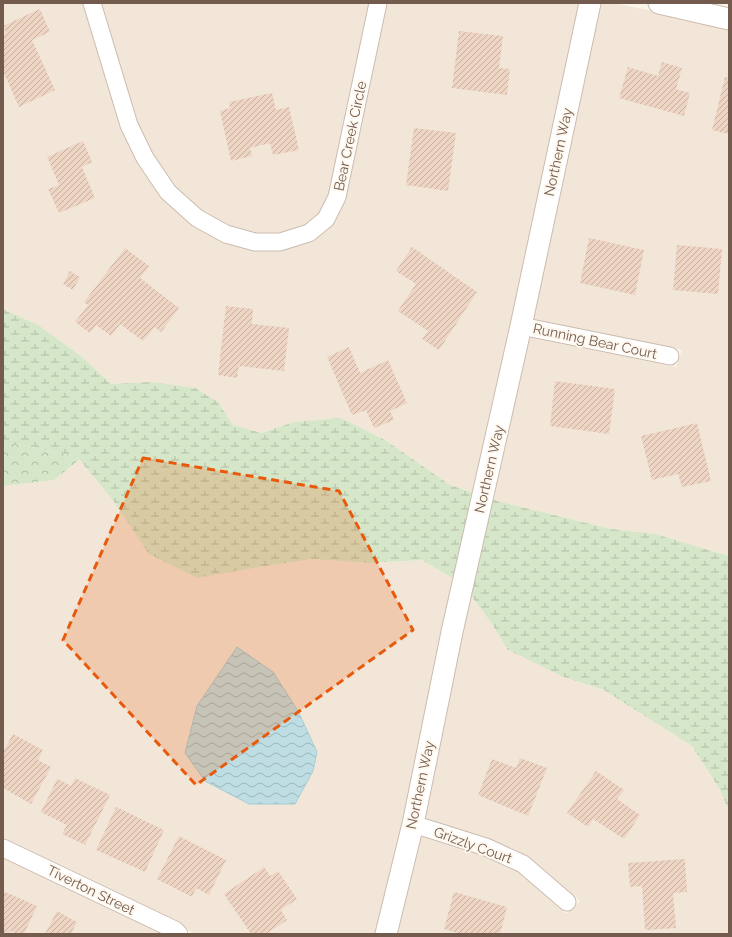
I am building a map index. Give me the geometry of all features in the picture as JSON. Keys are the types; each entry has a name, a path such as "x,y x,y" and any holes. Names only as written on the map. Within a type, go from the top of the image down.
{"street":[{"name":"Bear Creek Circle","path":"92,3 129,125 145,158 168,192 196,218 226,234 255,242 280,242 310,233 326,219 337,197 378,3"},
{"name":"Northern Way","path":"386,934 413,824 460,594 521,326 590,3"},
{"path":"659,3 729,19"},
{"name":"Running Bear Court","path":"521,326 670,356"},
{"name":"Grizzly Court","path":"413,824 486,847 523,864 567,902"},
{"name":"Tiverton Street","path":"3,848 175,930 179,934"}],"highlighted area":[{"path":"143,458 339,491 413,630 196,785 63,640"}],"shaded area":[{"path":"3,3 581,3 512,325 473,493 450,485 385,440 341,418 294,422 261,433 233,425 218,402 151,382 111,384 81,356 38,325 3,309"},
{"path":"600,3 614,3 729,29 729,556 655,534 611,529 491,499 528,337 676,367 682,350 532,319"},
{"path":"79,460 112,499 259,567 313,559 369,563 422,560 454,579 404,822 400,830 402,831 376,934 193,934 180,922 3,838 3,486 54,480"},
{"path":"470,594 492,624 508,650 561,676 604,690 692,746 719,788 729,811 729,934 396,934 419,836 481,855 517,871 566,914 580,901 528,856 490,839 423,818"},
{"path":"3,858 161,934 3,934"}],"green space":[{"path":"3,309 38,325 81,356 111,384 151,382 195,388 218,402 233,425 261,433 294,422 341,418 385,440 450,485 473,493 454,579 422,560 369,563 313,559 197,578 149,554 112,499 77,457 3,442"},
{"path":"3,442 77,457 79,460 54,480 3,486"},
{"path":"491,499 611,529 655,534 729,556 729,811 719,788 692,746 604,690 561,676 508,650 492,624 470,594"}],"water":[{"path":"237,647 273,672 298,711 317,752 313,771 295,804 249,804 205,781 185,753 197,706"}],"building":[{"path":"40,9 50,32 32,40 55,90 19,107 3,71 3,34 6,33 3,26"},
{"path":"459,31 503,36 499,68 510,69 507,95 452,88"},
{"path":"662,62 682,68 676,89 690,93 684,116 619,98 628,67 658,76"},
{"path":"725,77 729,78 729,134 712,130"},
{"path":"272,93 276,110 289,107 299,150 273,155 270,143 250,148 252,156 231,161 220,111 230,108 229,102"},
{"path":"414,128 456,133 448,191 406,185"},
{"path":"83,141 92,162 82,167 95,198 59,213 48,189 59,185 47,157"},
{"path":"589,238 644,250 635,295 580,283"},
{"path":"677,245 722,249 718,294 673,290"},
{"path":"412,247 477,292 439,350 422,339 428,331 398,311 416,284 396,271"},
{"path":"125,248 149,266 140,278 179,308 161,332 155,327 143,341 120,324 111,336 96,325 90,333 75,322 88,305 84,302"},
{"path":"70,271 80,277 73,290 63,284"},
{"path":"226,306 253,309 252,324 289,328 284,371 239,366 237,378 218,375"},
{"path":"349,347 360,373 388,360 407,403 390,411 394,420 374,428 366,410 352,415 327,357"},
{"path":"555,381 615,389 609,434 550,426"},
{"path":"697,423 711,481 682,487 678,474 652,480 641,436"},
{"path":"13,734 43,750 38,760 51,767 31,804 3,788 3,752"},
{"path":"520,758 547,768 528,816 478,795 492,759 516,768"},
{"path":"596,771 624,790 617,799 640,815 624,839 593,819 588,827 567,813"},
{"path":"75,778 110,795 85,845 62,834 67,825 41,812 57,779 71,786"},
{"path":"116,807 164,830 145,872 96,850"},
{"path":"179,836 226,860 209,895 196,888 192,897 157,879"},
{"path":"685,859 687,892 673,893 676,928 645,930 642,886 630,887 628,863"},
{"path":"264,867 270,876 278,871 297,899 281,910 287,920 266,934 251,934 224,894"},
{"path":"3,891 37,906 24,934 17,934 10,931 9,934 3,934"},
{"path":"454,892 507,907 500,934 461,934 444,929"},
{"path":"57,911 77,922 71,934 45,934"}]}
